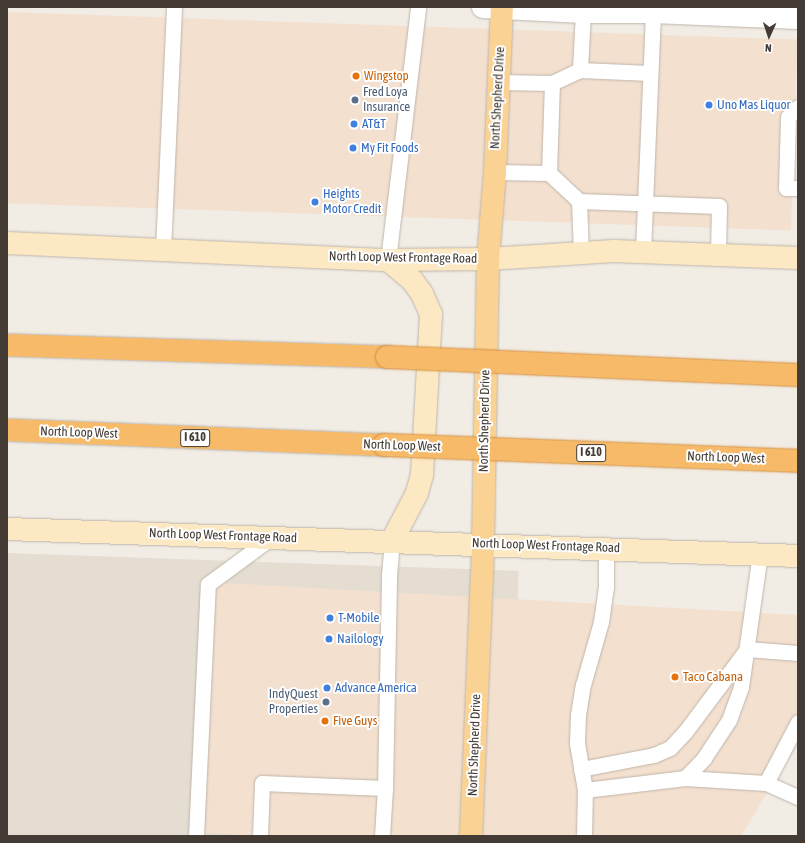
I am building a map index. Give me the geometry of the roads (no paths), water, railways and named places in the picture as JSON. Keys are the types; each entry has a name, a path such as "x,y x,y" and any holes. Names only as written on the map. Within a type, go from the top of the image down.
{"highway":[{"path":"8,345 387,357 798,375"},
{"name":"North Loop West","path":"7,430 798,461"}],"main road":[{"name":"North Shepherd Drive","path":"471,836 483,544 488,258 500,82 496,7"},
{"name":"North Loop West Frontage Road","path":"7,243 388,260 643,252 798,258"},
{"path":"388,260 412,280 422,294 431,314 422,475 416,493 392,541"},
{"name":"North Loop West Frontage Road","path":"7,529 606,548 798,556"}],"street":[{"path":"496,7 583,12 653,12 798,18"}],"lane":[{"path":"162,250 174,7"},
{"path":"388,260 418,7"},
{"path":"580,70 583,12"},
{"path":"643,252 653,12"},
{"path":"500,82 552,83 580,70 650,73"},
{"path":"549,173 552,83"},
{"path":"798,107 788,117 786,188 798,188"},
{"path":"495,172 549,173 579,201 719,206 718,255"},
{"path":"579,201 581,253"},
{"path":"196,836 208,584 272,537"},
{"path":"382,836 385,788 389,575 392,541"},
{"path":"584,836 585,790 577,743 578,715 582,685 601,622 606,588 606,548"},
{"path":"686,778 704,758 729,720 741,687 760,554"},
{"path":"581,769 654,755 670,748 685,732 747,649"},
{"path":"747,649 798,653"},
{"path":"766,784 798,722"},
{"path":"585,790 686,778 766,784 798,797"},
{"path":"260,836 262,783 385,788"}],"place":[{"name":"Wingstop","path":"356,76"},
{"name":"Fred Loya Insurance","path":"355,100"},
{"name":"Uno Mas Liquor","path":"709,105"},
{"name":"AT&T","path":"354,124"},
{"name":"My Fit Foods","path":"353,148"},
{"name":"Heights Motor Credit","path":"315,202"},
{"name":"T-Mobile","path":"330,618"},
{"name":"Nailology","path":"329,639"},
{"name":"Taco Cabana","path":"675,677"},
{"name":"Advance America","path":"327,688"},
{"name":"IndyQuest Properties","path":"326,702"},
{"name":"Five Guys","path":"325,721"}]}
